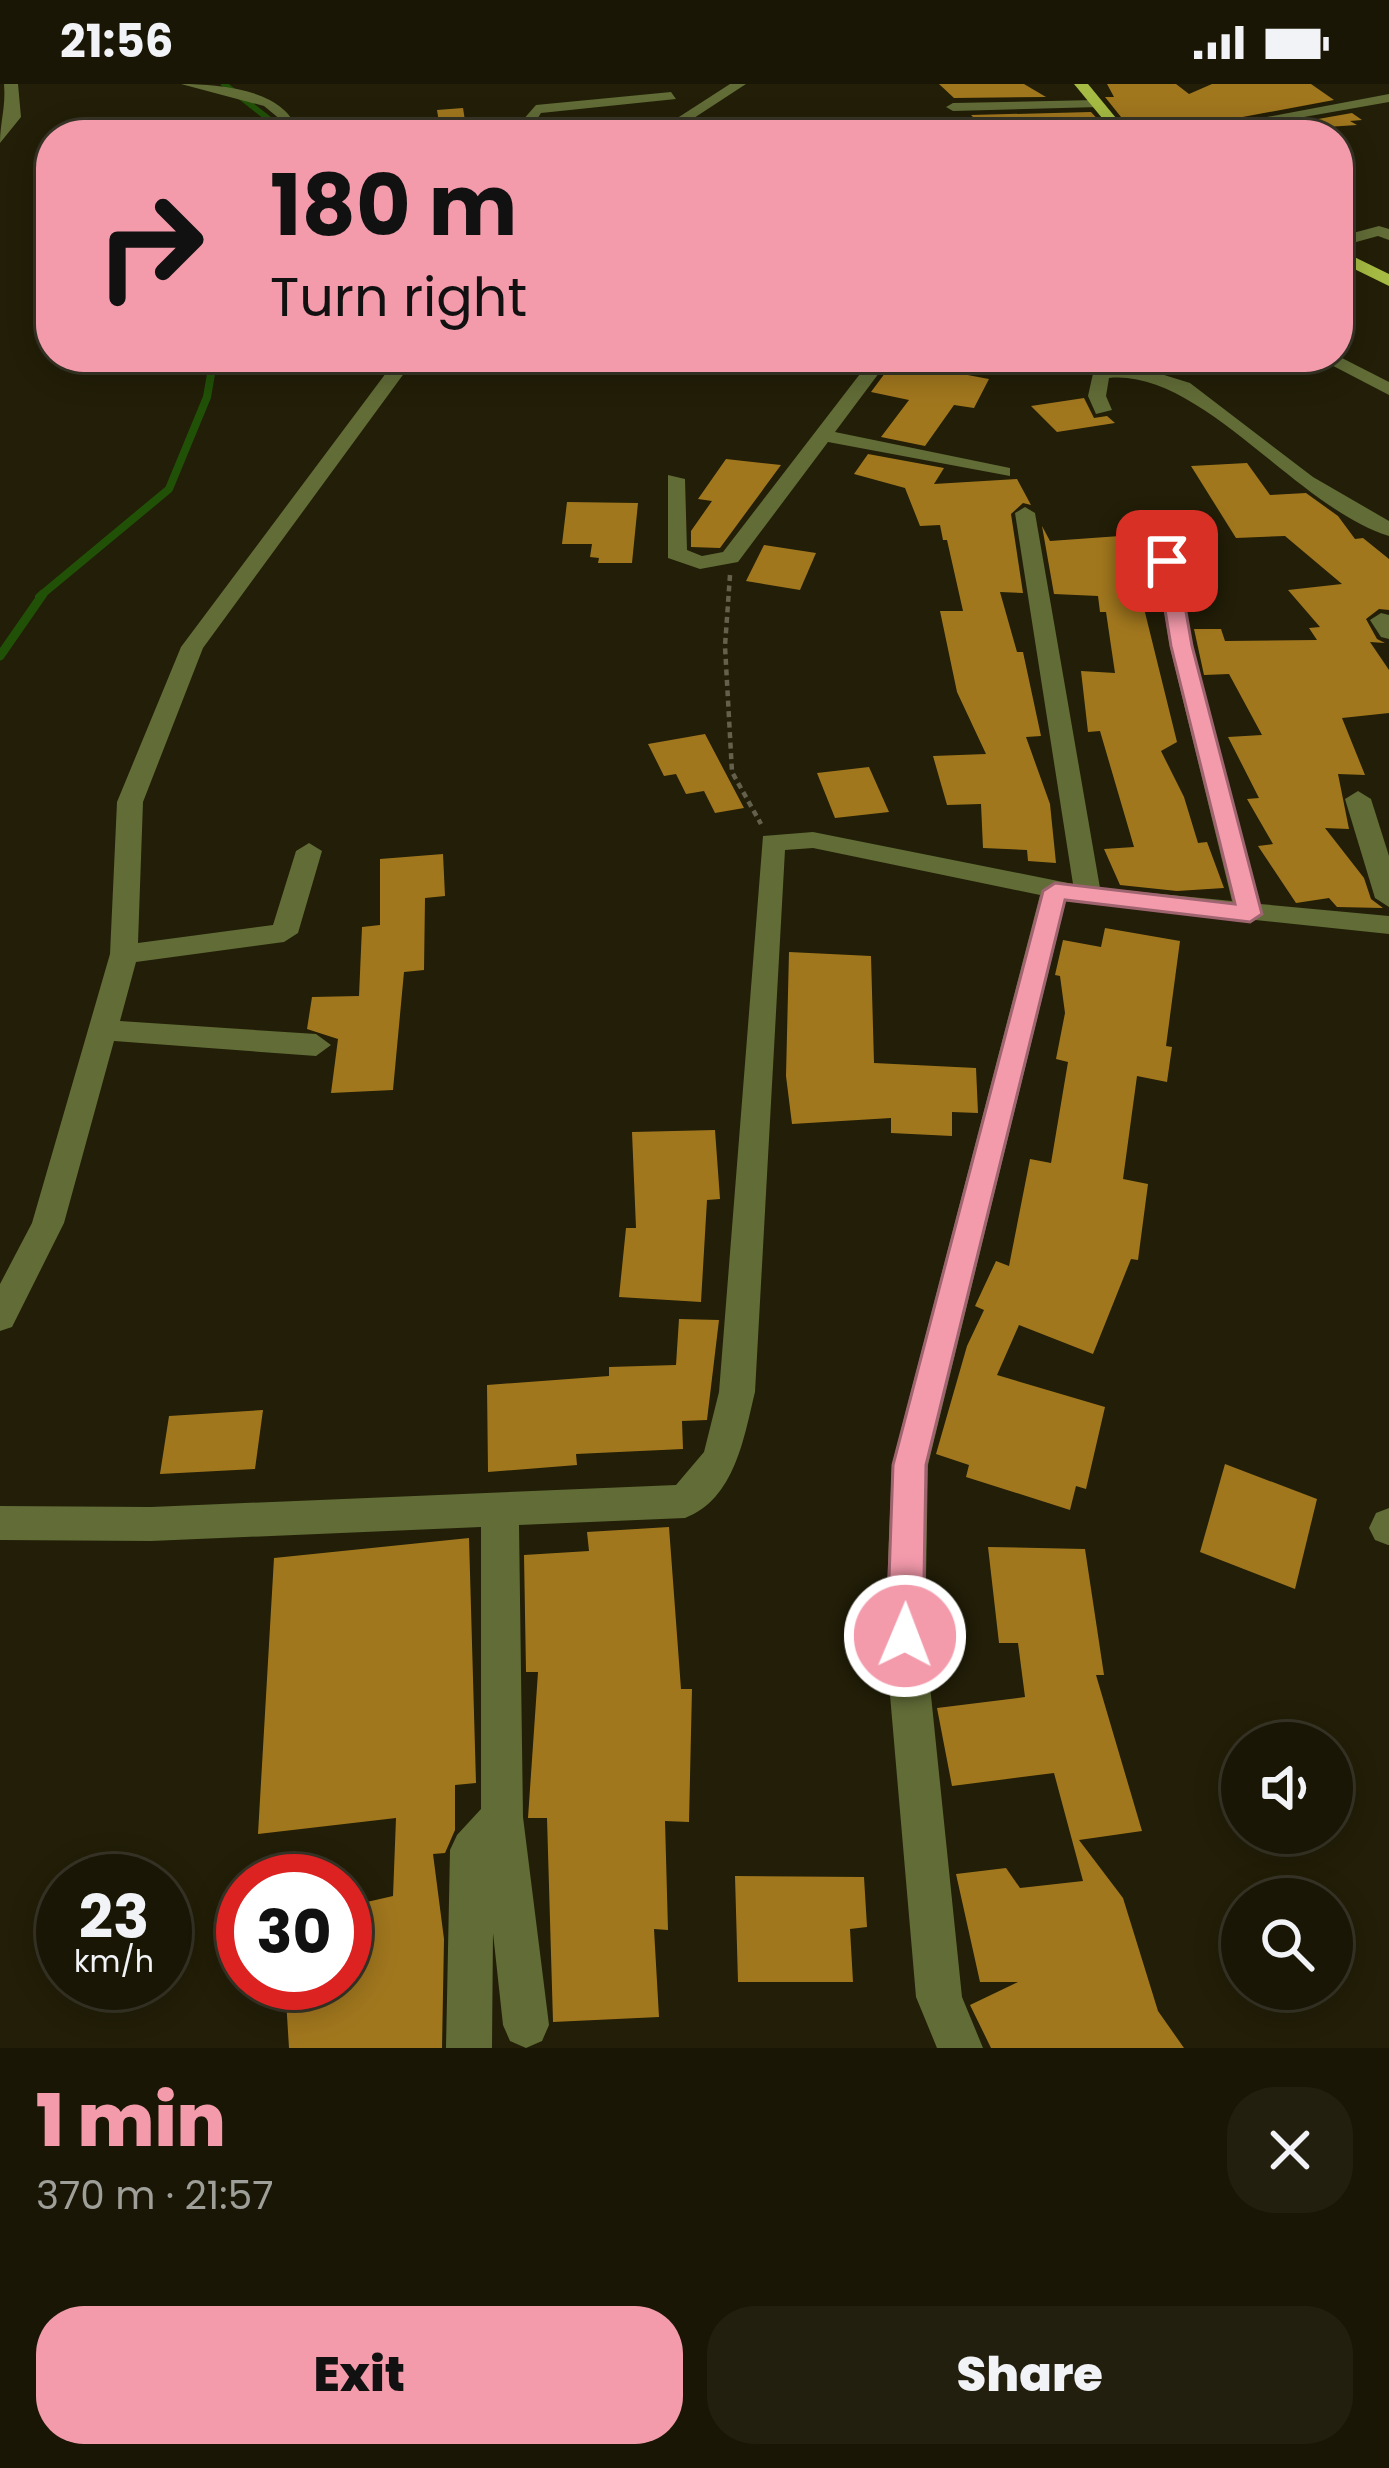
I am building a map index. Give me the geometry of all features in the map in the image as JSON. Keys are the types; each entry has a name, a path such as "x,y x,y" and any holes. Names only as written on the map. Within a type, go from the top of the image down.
{"main road":[{"path":"1081,84 1109,120"},
{"path":"1353,262 1389,281"}],"street":[{"path":"0,139 14,117 10,84"},
{"path":"188,84 269,103 288,120"},
{"path":"529,120 536,109 671,96 721,84"},
{"path":"683,120 740,84"},
{"path":"572,87 631,100"},
{"path":"665,120 664,106 671,96"},
{"path":"1264,120 1389,98"},
{"path":"953,107 1095,104"},
{"path":"1353,238 1379,231 1389,235"},
{"path":"1353,371 1389,389"},
{"path":"0,1317 48,1223 124,954 130,802 192,647 396,372"},
{"path":"675,479 676,553 700,563 730,557 871,372"},
{"path":"1103,410 1097,396 1100,374 1116,372"},
{"path":"1142,372 1161,376 1206,400 1224,420 1276,453 1306,481 1389,530"},
{"path":"824,435 1003,472"},
{"path":"960,2048 939,1996 905,1636 910,1465 1071,894 1025,513"},
{"path":"1167,561 1181,646 1250,914"},
{"path":"1358,799 1389,898"},
{"path":"0,1523 151,1524 685,1501 721,1459 737,1392 772,842 813,840 1071,894 1389,925"},
{"path":"124,954 284,933 310,850"},
{"path":"103,1030 316,1045"},
{"path":"500,1509 502,1817 526,2025"},
{"path":"469,2048 472,1850 502,1817"}],"path":[{"path":"730,557 725,646 732,772 772,842"}],"building":[{"path":"939,84 1024,84 1046,97 954,98"},
{"path":"1107,84 1176,84 1189,94 1212,84 1311,84 1334,100 1226,120 1123,120 1105,97 1114,97"},
{"path":"463,108 465,120 439,120 437,110"},
{"path":"1091,112 1098,120 976,120 971,115"},
{"path":"1352,113 1362,120 1353,121 1312,120"},
{"path":"886,372 952,372 989,379 974,408 954,405 925,446 881,437 909,400 871,392"},
{"path":"1084,398 1094,418 1107,416 1115,423 1057,432 1031,406"},
{"path":"868,454 944,468 934,484 1017,479 1031,505 1023,503 1011,514 1023,593 1000,592 1017,652 1023,652 1041,736 1026,737 1050,804 1056,863 1028,861 1027,850 983,848 981,804 947,805 933,756 986,754 957,692 940,611 963,611 940,525 920,526 905,488 854,474"},
{"path":"726,459 781,465 720,548 691,547 691,531 712,501 698,499"},
{"path":"1247,463 1270,495 1306,493 1338,516 1355,539 1363,538 1389,559 1389,610 1379,609 1366,619 1377,639 1385,643 1370,642 1389,670 1389,713 1342,718 1365,775 1338,774 1349,829 1325,828 1364,878 1371,899 1383,908 1337,907 1329,898 1296,903 1258,846 1273,844 1247,799 1259,798 1228,737 1262,735 1229,674 1204,675 1194,629 1221,629 1225,641 1317,640 1309,628 1320,627 1288,590 1342,584 1285,536 1236,538 1191,466"},
{"path":"567,502 638,503 632,563 598,563 599,558 590,557 592,544 562,544"},
{"path":"1042,526 1050,541 1120,536 1146,577 1137,580 1177,742 1161,751 1184,797 1198,843 1207,842 1224,888 1177,891 1120,885 1104,849 1134,847 1100,731 1088,732 1081,671 1115,673 1106,612 1100,612 1098,596 1054,594"},
{"path":"764,545 816,553 800,590 746,581"},
{"path":"705,734 744,808 715,813 704,791 686,794 676,774 664,776 648,744"},
{"path":"869,767 889,812 835,818 817,773"},
{"path":"443,854 445,896 425,898 424,970 404,972 393,1090 331,1093 338,1039 307,1029 312,997 359,996 362,927 380,925 380,859"},
{"path":"1105,928 1180,941 1166,1046 1172,1047 1167,1082 1137,1076 1123,1179 1148,1184 1138,1260 1131,1259 1093,1354 1019,1325 997,1375 1105,1407 1086,1489 1076,1486 1070,1510 966,1477 969,1465 936,1454 967,1346 984,1310 975,1306 996,1261 1009,1266 1030,1159 1051,1163 1068,1062 1056,1059 1065,1013 1060,976 1055,975 1063,940 1101,947"},
{"path":"789,952 871,956 874,1063 976,1068 978,1113 952,1112 952,1136 891,1133 891,1118 792,1124 786,1076"},
{"path":"715,1130 720,1199 707,1200 701,1302 619,1297 626,1228 636,1228 632,1132"},
{"path":"679,1319 719,1320 707,1420 682,1421 683,1449 576,1454 577,1465 488,1472 487,1385 609,1376 609,1367 676,1365"},
{"path":"263,1410 255,1469 160,1474 169,1416"},
{"path":"1225,1464 1317,1499 1295,1589 1200,1552"},
{"path":"669,1527 681,1689 692,1689 689,1822 665,1821 668,1930 654,1929 659,2017 553,2022 547,1818 528,1818 538,1672 526,1672 524,1555 589,1551 587,1532"},
{"path":"469,1538 476,1783 455,1785 455,1830 445,1853 433,1854 444,1939 442,2048 289,2048 287,2010 372,2010 372,1901 393,1896 396,1818 258,1834 274,1558"},
{"path":"988,1547 1085,1549 1104,1675 1096,1675 1142,1831 1079,1840 1123,1898 1158,2011 1184,2048 991,2048 970,2005 1018,1982 980,1982 956,1874 1006,1868 1020,1888 1083,1881 1054,1773 952,1786 937,1708 1025,1697 1018,1643 999,1643"},
{"path":"735,1876 864,1877 867,1927 850,1929 853,1982 738,1982"}],"waterway":[{"path":"224,84 270,120"},
{"path":"39,597 169,489 207,397 211,372"},
{"path":"0,656 43,594"}],"route":[{"path":"905,1636 910,1465 1055,891 1250,914 1181,646 1167,561"}]}
